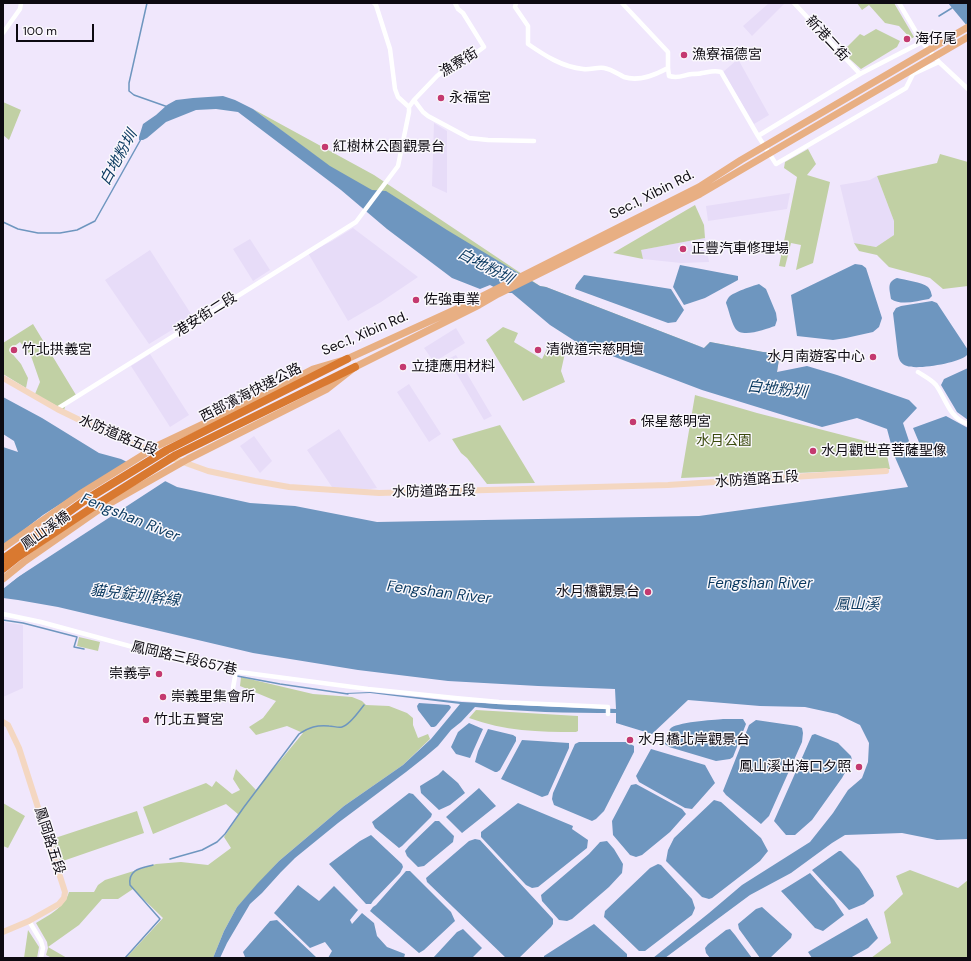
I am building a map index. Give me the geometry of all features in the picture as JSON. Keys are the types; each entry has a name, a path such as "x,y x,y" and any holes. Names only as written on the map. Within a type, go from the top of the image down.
{"highway":[{"name":"西部濱海快速公路","path":"167,450 347,359"},
{"name":"西部濱海快速公路","path":"176,455 355,367"},
{"name":"鳳山溪橋","path":"3,559 84,501 167,450"},
{"name":"鳳山溪橋","path":"3,569 18,557 86,512 176,455"}],"main road":[{"name":"Sec.1, Xibin Rd.","path":"188,459 327,389 355,367 479,305 496,292 528,272 699,187 764,146 968,27"},
{"name":"Sec.1, Xibin Rd.","path":"160,445 254,400 313,369 347,359 463,306 542,273 700,194 968,37"},
{"name":"鳳山溪橋","path":"3,548 80,494 160,445"},
{"name":"鳳山溪橋","path":"3,579 24,562 100,509 188,459"}],"street":[{"path":"3,33 20,9 21,3"},
{"path":"374,3 376,5 390,49 395,89 398,97 409,107"},
{"name":"漁寮街","path":"409,107 446,68 465,56 472,56 484,47 455,3"},
{"path":"516,3 515,7 528,26 528,44 546,57 571,67 584,70 605,68 626,77 636,79 652,76 668,68"},
{"path":"622,3 668,52 669,76 675,78 716,70 721,72 776,164 906,88 913,74 939,62"},
{"name":"新港二街","path":"794,3 860,74"},
{"path":"900,3 922,42 939,62 968,89"},
{"path":"758,136 860,74 922,42"},
{"path":"414,100 428,116 469,138 534,142"},
{"name":"港安街二段","path":"57,409 356,222 398,166 409,107"},
{"path":"918,372 936,384 951,412 963,422 968,424"},
{"name":"水防道路五段","path":"3,378 57,409 100,430 141,447 208,471 289,487 379,493 478,491 668,485 886,471"},
{"name":"鳳岡路三段657巷","path":"3,614 42,622 144,650 236,671 368,689 496,702 608,707 608,714"},
{"path":"233,688 236,671"},
{"name":"鳳岡路五段","path":"3,722 8,725 19,748 65,892 64,898 59,904 29,922 3,932"},
{"path":"29,922 41,941 43,948 41,958"}],"shaded area":[{"path":"769,3 785,3 752,36 743,26"},
{"path":"738,59 769,115 754,124 723,72"},
{"path":"434,123 447,131 447,193 432,186"},
{"path":"877,176 894,221 894,235 876,247 854,243 840,185 870,180"},
{"path":"790,193 787,209 708,221 706,206"},
{"path":"353,228 418,277 381,302 348,321 308,253"},
{"path":"705,238 709,262 681,263 643,259 640,250"},
{"path":"250,239 270,270 253,281 233,249"},
{"path":"150,250 193,317 149,344 105,280"},
{"path":"456,328 465,343 434,362 424,348"},
{"path":"150,354 189,415 170,427 131,366"},
{"path":"456,355 492,416 484,420 448,359"},
{"path":"409,384 441,434 429,442 397,392"},
{"path":"339,429 377,488 358,491 332,487 307,450"},
{"path":"254,436 272,461 260,473 240,446"},
{"path":"3,622 23,625 23,688 3,697"}],"green space":[{"path":"857,3 894,3 914,37 911,39 899,26 885,23 869,5 862,10"},
{"path":"876,29 900,41 897,47 861,69 842,52 860,34 864,36"},
{"path":"3,102 21,110 9,140 3,135"},
{"path":"253,109 374,175 540,286 704,348 467,270"},
{"path":"808,149 816,164 807,175 830,182 813,263 796,270 801,245 791,243 785,267 779,266 797,177 784,168 785,162"},
{"path":"940,154 968,162 968,286 943,289 930,278 889,267 877,255 859,251 854,243 876,247 894,235 894,221 877,176 937,163"},
{"path":"695,205 704,225 705,238 641,250 643,259 613,253"},
{"path":"33,324 76,395 67,401 64,410 35,394 40,382 31,356 20,342 9,350 21,364 28,378 26,388 3,374 3,343"},
{"path":"503,327 518,333 514,342 542,359 548,347 565,353 561,371 565,382 523,401 486,340"},
{"path":"710,342 763,352 780,353 777,372 704,348"},
{"name":"水月公園","path":"695,395 757,413 885,446 890,469 681,478"},
{"path":"500,425 535,483 487,484 467,458 461,453 452,439"},
{"path":"79,637 100,642 98,651 77,646"},
{"path":"241,677 313,694 352,697 362,701 366,705 389,706 407,713 413,718 413,725 418,738 428,734 430,739 403,765 344,806 279,861 237,907 224,931 213,958 126,958 163,918 133,889 118,899 102,899 79,925 48,947 67,958 52,958 46,955 48,948 47,942 36,923 60,907 67,898 69,892 94,892 98,885 105,880 156,864 181,862 208,865 231,848 224,837 239,815 226,804 153,834 143,807 206,783 212,787 216,781 232,794 240,790 233,779 236,769 256,790 303,733 287,726 256,735 249,727 263,718 276,701 240,686"},
{"path":"476,710 578,716 578,731 549,732 495,726 469,718"},
{"path":"3,803 25,816 8,848 3,846"},
{"path":"137,811 144,833 60,862 52,839"},
{"path":"910,870 958,888 968,880 968,958 871,958 891,943 884,912 903,894 896,876"},
{"path":"28,930 39,947 37,958 24,958"}],"water":[{"path":"948,3 968,3 968,27"},
{"name":"鳳山溪","path":"223,96 253,109 330,166 372,190 386,191 540,286 704,348 710,342 763,352 780,353 777,372 807,366 909,400 917,408 903,423 912,450 921,447 913,428 946,416 968,428 968,839 937,840 902,833 845,835 791,873 750,895 665,958 653,958 742,885 810,842 833,813 848,790 862,778 868,762 869,743 860,725 837,714 805,707 760,706 688,700 652,734 616,723 616,713 545,712 475,707 451,730 438,746 425,757 338,823 295,858 250,904 220,958 213,958 224,931 237,907 279,861 344,806 403,765 431,739 460,704 370,693 346,693 370,692 462,702 616,709 615,689 448,681 358,670 253,653 58,607 3,598 3,585 7,585 38,562 3,544 3,447 18,452 14,441 3,434 3,397 42,418 99,453 121,459 177,487 250,503 295,506 377,522 699,516 908,487 894,455 887,429 857,418 822,427 702,390 578,343 550,325 512,293 505,293 490,285 480,289 452,278 387,229 341,190 238,112 216,109 196,110 166,122 147,138 139,140 143,124 167,105 176,100"},
{"path":"855,264 862,265 866,268 882,318 879,327 873,332 833,340 797,336 791,295"},
{"path":"680,265 738,276 738,280 705,298 684,305 673,287"},
{"path":"584,275 671,289 684,310 676,322 668,323 575,289 576,285"},
{"path":"897,278 918,282 925,285 930,289 932,296 929,299 904,303 891,299 890,284"},
{"path":"759,284 766,289 776,313 777,320 775,326 760,331 743,333 735,328 726,303 729,297 735,293"},
{"path":"932,301 937,303 968,350 968,354 962,359 937,365 919,367 907,366 902,363 898,357 893,313 896,308 901,306"},
{"path":"968,368 968,420 957,412 941,385 944,379"},
{"path":"419,703 449,705 451,707 436,726 431,727 418,710 417,706"},
{"path":"723,719 743,719 746,724 733,757 730,759 716,761 669,747 665,744 668,732 673,727 687,723"},
{"path":"756,720 797,726 802,728 803,733 802,742 769,816 761,824 723,791 749,725"},
{"path":"469,723 483,729 470,758 456,754 451,747 458,732"},
{"path":"488,729 516,737 516,741 500,770 497,772 475,762 478,751"},
{"path":"815,734 838,743 851,756 852,760 842,778 812,820 795,835 786,835 774,821 812,735"},
{"path":"522,740 569,743 569,748 548,795 542,797 501,779"},
{"path":"579,742 627,742 634,746 634,752 604,811 592,821 554,805 552,799 553,793 575,744"},
{"path":"651,749 705,765 715,783 692,809 685,808 639,782 636,776"},
{"path":"443,770 458,783 465,793 450,805 439,810 421,793 420,786 438,775"},
{"path":"636,784 682,809 686,814 670,832 642,855 636,857 630,855 613,835 612,821 631,785"},
{"path":"479,788 496,806 462,833 446,817"},
{"path":"409,793 413,794 432,814 431,817 399,848 375,828 372,822"},
{"path":"714,800 721,802 761,838 768,851 760,861 709,899 702,897 666,861 668,850 674,838"},
{"path":"518,803 573,826 572,829 588,840 587,848 538,887 532,888 526,885 481,837 481,832"},
{"path":"435,821 439,821 454,836 453,842 424,866 418,867 407,856 405,851"},
{"path":"371,835 402,864 403,867 400,873 371,904 366,904 329,864 360,841"},
{"path":"475,839 480,840 553,919 553,924 551,927 519,958 506,958 427,882 426,878 469,841"},
{"path":"607,841 623,864 622,873 609,887 572,919 567,921 559,920 542,901 541,895 589,854 600,842"},
{"path":"841,851 859,869 873,891 874,896 864,904 849,910 812,870"},
{"path":"658,864 661,865 692,899 695,908 692,915 645,951 639,951 604,917 605,911 650,868"},
{"path":"406,871 410,871 451,912 455,921 419,953 370,911"},
{"path":"810,873 834,900 844,915 823,931 815,928 781,891"},
{"path":"298,885 319,901 334,886 358,910 350,920 352,924 362,913 374,923 377,936 387,947 405,954 404,958 328,958 332,951 325,942 310,948 274,913"},
{"path":"762,907 792,934 791,938 770,958 760,958 739,929 738,924 756,909"},
{"path":"867,918 878,938 868,948 850,958 812,958 808,952"},
{"path":"277,920 317,958 244,958 243,952 270,921"},
{"path":"594,924 627,954 627,958 544,958 544,956"},
{"path":"463,929 482,948 472,958 433,958 457,932"},
{"path":"730,929 752,958 710,958 706,953 705,948 708,944 726,930"}],"pier":[{"path":"128,461 167,480 18,577 3,589 3,583 6,583 34,562 3,546 43,515"}],"waterway":[{"path":"147,3 129,83 129,91 134,95 168,107"},
{"path":"939,16 952,8"},
{"name":"白地粉圳","path":"3,222 18,229 38,233 60,233 77,230 95,221 141,139"},
{"path":"3,620 23,623 77,637 74,647 84,649"},
{"path":"237,676 348,694"},
{"path":"170,859 202,850 217,842 225,834 299,734 317,726 345,726 354,718 364,705"},
{"path":"125,958 160,919 130,885 133,872 140,868 153,865"}],"place":[{"name":"海仔尾","path":"907,39"},
{"name":"漁寮福德宮","path":"684,55"},
{"name":"永福宮","path":"441,98"},
{"name":"紅樹林公園觀景台","path":"325,147"},
{"name":"正豐汽車修理場","path":"683,249"},
{"name":"佐強車業","path":"416,300"},
{"name":"竹北拱義宮","path":"14,350"},
{"name":"清微道宗慈明壇","path":"538,350"},
{"name":"水月南遊客中心","path":"873,357"},
{"name":"立捷應用材料","path":"403,367"},
{"name":"保星慈明宮","path":"633,422"},
{"name":"水月觀世音菩薩聖像","path":"813,451"},
{"name":"水月橋觀景台","path":"648,592"},
{"name":"崇義亭","path":"159,674"},
{"name":"崇義里集會所","path":"163,697"},
{"name":"竹北五賢宮","path":"146,720"},
{"name":"水月橋北岸觀景台","path":"630,740"},
{"name":"鳳山溪出海口夕照","path":"859,767"}],"water label":[{"name":"Fengshan River","path":"130,518"},
{"name":"Fengshan River","path":"760,584"},
{"name":"Fengshan River","path":"439,593"},
{"name":"貓兒錠圳幹線","path":"135,596"}]}
